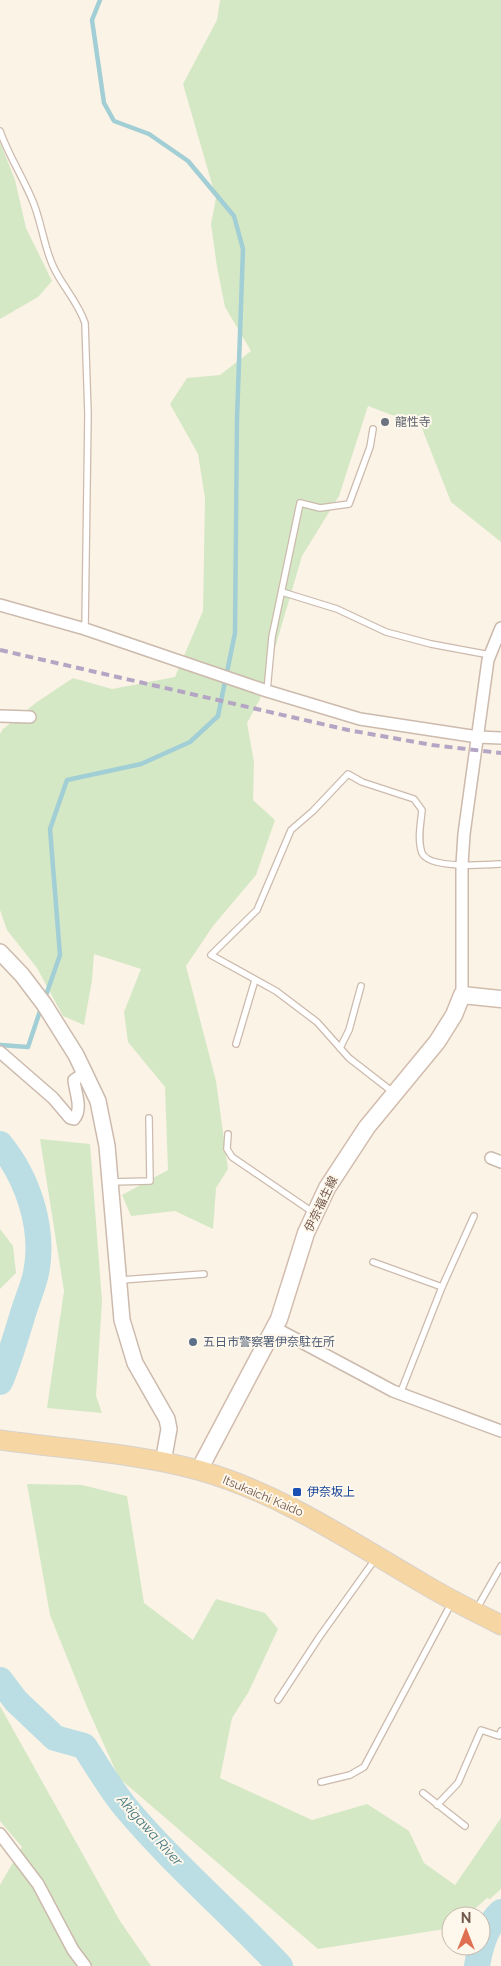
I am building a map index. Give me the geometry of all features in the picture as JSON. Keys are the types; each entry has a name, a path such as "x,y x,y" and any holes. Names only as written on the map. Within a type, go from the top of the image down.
{"main road":[{"path":"462,995 501,999"},
{"name":"伊奈福生線","path":"198,1470 275,1328 314,1213 345,1158 367,1127 447,1027 462,995"},
{"name":"Itsukaichi Kaido","path":"0,1440 163,1462 198,1470 255,1490 299,1510 453,1600 501,1625"}],"street":[{"path":"0,604 85,629 267,691 360,719 478,737 501,738"},
{"path":"462,995 462,865 488,660 501,628"},
{"path":"0,716 30,717"},
{"path":"0,952 18,970 38,995 86,1072 98,1100 104,1124 122,1320 131,1353 148,1388 163,1410 168,1424 163,1462"},
{"path":"0,1052 53,1098 70,1118 74,1119 79,1109 74,1080 86,1072"},
{"path":"275,1328 400,1394 501,1431"},
{"path":"0,1834 38,1884 74,1950 86,1966"}],"lane":[{"path":"0,131 8,154 32,198 52,265 85,323 88,414 85,629"},
{"path":"267,691 272,637 300,503 320,508 349,504 370,447 373,429"},
{"path":"282,592 337,608 386,632 431,644 490,655"},
{"path":"395,1094 349,1058 316,1022 276,991 211,955 257,910 291,830 313,811 348,774 362,782 414,798 422,810 420,837 422,854 431,861 462,865 501,864"},
{"path":"236,1044 255,980"},
{"path":"340,1048 349,1030 361,986"},
{"path":"110,1182 150,1181 149,1118"},
{"path":"228,1134 227,1150 232,1157 314,1213"},
{"path":"400,1394 442,1287 474,1216"},
{"path":"373,1262 442,1287"},
{"path":"118,1280 204,1274"},
{"path":"278,1700 320,1636 377,1556"},
{"path":"475,1612 501,1566"},
{"path":"321,1782 350,1775 364,1766 453,1600"},
{"path":"437,1805 458,1782 481,1730 499,1736 501,1731"},
{"path":"423,1793 465,1826"}],"green space":[{"path":"220,0 501,0 501,542 451,502 421,426 368,406 339,496 302,556 260,699 247,723 254,762 253,800 275,820 256,875 213,926 186,966 216,1081 228,1169 216,1188 213,1229 175,1211 131,1216 122,1195 168,1170 165,1087 128,1042 124,1012 141,969 94,954 92,980 84,1025 63,1016 37,968 7,930 0,910 0,734 3,729 37,702 73,678 112,689 175,677 203,611 205,498 198,454 170,404 187,378 220,375 251,351 225,307 211,224 216,198 183,84 217,20"},
{"path":"0,142 15,180 26,228 52,281 38,297 0,319"},
{"path":"40,1139 90,1144 102,1301 96,1396 102,1413 47,1408 64,1291"},
{"path":"0,1229 13,1246 16,1273 0,1289"},
{"path":"27,1484 82,1485 127,1496 144,1603 193,1640 216,1599 265,1613 278,1629 248,1693 232,1718 220,1778 312,1820 367,1804 409,1831 424,1863 455,1885 501,1818 501,1889 478,1906 441,1906 441,1930 318,1949 119,1778 87,1707 50,1615"},
{"path":"0,1706 120,1921 151,1966 0,1966 0,1885 22,1847 0,1821"}],"waterway":[{"path":"45,998 60,955 50,829 67,780 141,764 190,742 218,716 235,633 237,419 243,249 234,216 188,161 149,134 114,121 104,103 92,20 100,0"},
{"path":"0,1045 28,1047 41,1008"},
{"name":"Akigawa River","path":"0,1144 19,1172 26,1188 32,1205 38,1239 36,1273 0,1382"},
{"name":"Akigawa River","path":"0,1680 16,1701 55,1738 84,1746 116,1794 145,1830 280,1966"},
{"name":"Akigawa River","path":"477,1966 484,1937 491,1923 501,1912"}],"railway":[{"path":"0,650 348,730 432,745 501,753"}],"place":[{"name":"龍性寺","path":"385,422"},
{"name":"五日市警察署伊奈駐在所","path":"193,1342"},
{"name":"伊奈坂上","path":"297,1492"}]}
